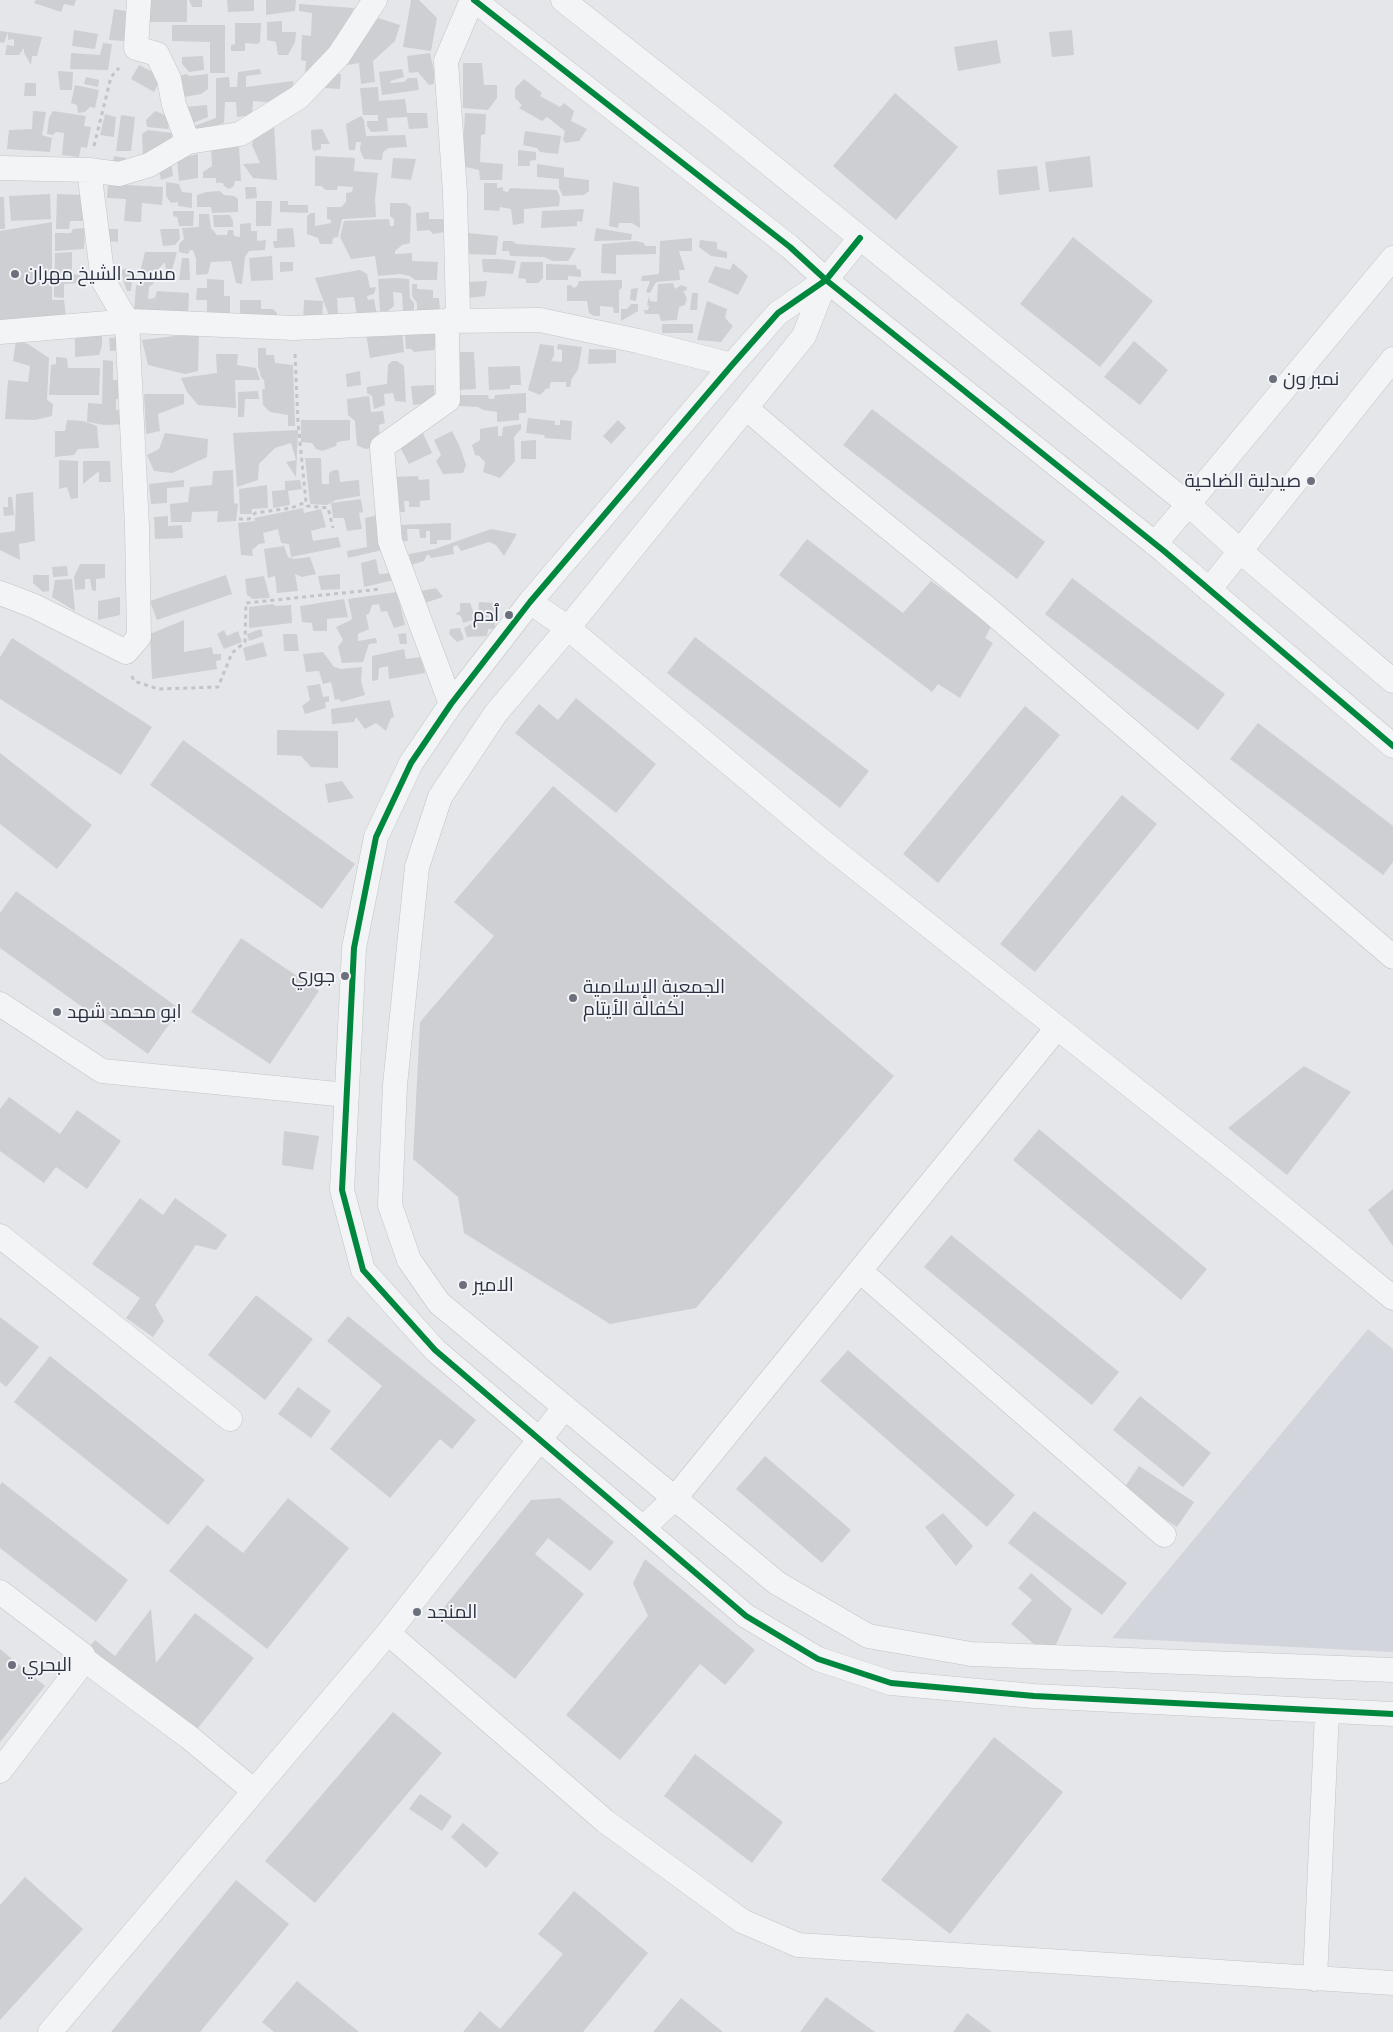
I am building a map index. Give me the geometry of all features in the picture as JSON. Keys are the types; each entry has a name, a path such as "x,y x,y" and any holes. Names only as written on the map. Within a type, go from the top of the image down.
{"street":[{"path":"138,0 136,48 157,54 169,79 174,105 188,142"},
{"path":"0,168 88,170 119,174 149,165 188,142 240,134 300,98 339,55 375,0"},
{"path":"447,321 458,314 455,193 446,61 473,0 790,247 826,280 1155,544 1393,746"},
{"path":"563,0 1188,504 1240,551 1393,681"},
{"path":"0,593 34,606 126,652 139,637 138,527 127,321 104,280 88,170"},
{"path":"860,238 826,280 778,313 732,365 530,602 451,704 412,762 376,837 354,948 342,1190 363,1270 435,1350 540,1440 746,1616 818,1659 891,1683 1034,1696 1393,1714"},
{"path":"1155,544 1393,258"},
{"path":"826,280 804,336 568,628 496,713 440,797 418,867 395,1085 390,1205 409,1260 439,1303 777,1584 868,1636 971,1654 1393,1670"},
{"path":"0,332 127,321 294,328 447,321 540,320 638,341 732,365"},
{"path":"447,321 448,400 382,447 390,541 451,704"},
{"path":"1209,590 1393,359"},
{"path":"746,408 844,492 988,608 1393,957"},
{"path":"530,602 568,628 821,840 1233,1167 1393,1298"},
{"path":"0,1004 102,1072 346,1095"},
{"path":"643,1528 675,1498 1057,1028"},
{"path":"0,1236 230,1418"},
{"path":"860,1271 1164,1535"},
{"path":"50,2032 388,1632 565,1407"},
{"path":"0,1592 83,1655 85,1660 190,1738 254,1791"},
{"path":"388,1632 604,1821 742,1920 798,1945 1393,1983"},
{"path":"0,1771 85,1660"},
{"path":"1315,1979 1327,1712"}],"path":[{"path":"88,170 111,78 136,48"},
{"path":"294,328 298,422 306,502 307,506 328,508 333,528"},
{"path":"239,519 249,519 255,513 290,508 306,502"},
{"path":"126,652 134,681 158,689 218,687 232,653 245,642 246,603 406,585"}],"shaded area":[{"path":"1368,1329 1393,1349 1393,1652 1112,1638"}],"building":[{"path":"36,0 76,0 74,6 64,4 61,12 34,3"},
{"path":"149,0 187,0 187,22 149,22"},
{"path":"189,0 202,0 202,7 192,7"},
{"path":"227,0 254,0 254,11 228,12"},
{"path":"266,0 296,0 295,11 266,15"},
{"path":"411,0 419,0 437,18 431,51 403,47"},
{"path":"299,4 354,8 339,41 305,74 306,61 301,60 302,35 311,36 312,13 299,11"},
{"path":"114,9 130,12 124,41 109,40"},
{"path":"378,18 400,25 395,41 373,61 375,82 361,84 359,63 342,66"},
{"path":"282,21 282,32 296,32 295,42 288,55 278,55 276,42 267,40 267,22"},
{"path":"235,23 261,23 260,42 257,44 245,43 245,51 231,51 231,45 235,44"},
{"path":"172,25 225,25 225,73 210,73 210,42 172,41"},
{"path":"74,30 98,34 95,49 72,46"},
{"path":"1072,30 1074,55 1052,57 1049,32"},
{"path":"0,31 8,32 4,43 0,42"},
{"path":"8,32 42,37 37,56 32,56 31,65 24,53 24,48 19,55 5,55 7,45 14,46 14,39 8,40"},
{"path":"997,40 1001,63 958,71 954,47"},
{"path":"103,43 112,44 108,70 70,69 71,53 100,55"},
{"path":"430,53 434,71 434,84 429,85 418,72 409,73 407,56"},
{"path":"203,56 204,70 189,72 182,64 182,57"},
{"path":"463,63 482,63 484,85 497,85 497,98 488,110 463,108"},
{"path":"139,65 162,77 154,92 131,79"},
{"path":"260,69 261,74 246,76 246,87 293,81 294,87 269,113 267,102 253,101 252,115 237,117 236,102 225,102 224,123 196,132 194,126 216,118 216,78 229,77 230,87 237,87 238,72"},
{"path":"402,69 404,77 390,81 391,83 404,82 408,78 417,78 419,90 382,95 379,72"},
{"path":"58,71 73,72 72,90 60,90"},
{"path":"326,73 341,74 340,89 325,88"},
{"path":"186,74 190,76 208,74 208,89 201,94 184,97 180,76"},
{"path":"86,77 99,80 98,87 84,84"},
{"path":"524,79 542,93 540,96 560,107 564,103 574,111 571,121 587,129 579,141 565,143 563,139 565,131 547,117 542,121 519,108 522,105 515,98 515,88"},
{"path":"25,83 36,83 36,96 24,96"},
{"path":"75,85 99,90 95,108 90,107 85,112 78,113 77,105 71,103"},
{"path":"378,87 379,101 405,99 407,113 427,113 428,128 409,129 407,117 387,118 388,131 371,132 367,126 367,121 378,121 378,115 363,115 360,88"},
{"path":"895,93 958,147 896,220 833,166"},
{"path":"207,105 208,117 193,123 184,107"},
{"path":"33,111 46,112 42,135 52,138 50,152 7,149 9,130 32,129"},
{"path":"53,111 86,116 84,126 91,127 87,148 81,147 79,157 62,155 64,133 47,134 49,118"},
{"path":"155,111 170,117 168,129 147,127 146,120"},
{"path":"465,113 486,114 485,134 481,135 480,162 503,164 502,180 480,180 479,170 465,167 463,144"},
{"path":"105,114 116,117 114,137 100,135"},
{"path":"121,115 135,117 131,151 116,151"},
{"path":"361,116 364,120 366,136 405,135 407,147 389,148 383,152 382,160 364,159 360,150 361,142 356,142 355,150 349,150 346,124"},
{"path":"274,123 277,180 253,178 243,164 260,163 252,145 255,132"},
{"path":"322,129 330,144 321,144 321,149 314,151 312,148 311,130"},
{"path":"148,130 172,133 171,143 143,156 142,134"},
{"path":"525,131 561,136 558,154 540,152 537,148 523,145"},
{"path":"239,146 241,181 235,181 234,186 229,189 223,183 216,183 216,178 203,178 203,172 212,166 211,147"},
{"path":"518,150 536,152 536,160 530,161 530,166 518,166"},
{"path":"198,154 198,178 179,181 177,159"},
{"path":"114,156 126,158 124,169 112,166"},
{"path":"315,156 355,158 354,171 378,173 375,199 376,217 342,219 338,237 333,238 332,244 320,244 318,238 307,234 307,216 315,213 315,226 331,223 331,220 327,219 327,207 341,207 346,202 346,193 352,192 353,187 338,186 337,190 326,190 321,186 315,186"},
{"path":"1090,156 1093,187 1049,192 1045,162"},
{"path":"393,158 416,159 411,180 391,178"},
{"path":"171,162 173,176 161,180 159,170"},
{"path":"537,164 564,168 564,177 589,180 589,191 584,195 563,196 559,188 559,179 537,177"},
{"path":"1037,166 1040,190 999,195 997,170"},
{"path":"166,182 179,184 182,192 192,193 192,208 178,206 178,202 171,203 166,196"},
{"path":"613,182 639,187 640,228 632,223 619,223 618,228 609,226"},
{"path":"484,183 497,183 497,188 503,187 503,191 508,192 510,188 557,190 560,197 559,206 524,209 524,223 513,225 511,209 500,207 499,211 484,210"},
{"path":"108,184 163,187 162,205 142,203 141,222 124,221 126,199 107,198"},
{"path":"245,187 256,187 257,198 246,199"},
{"path":"220,191 224,195 234,196 238,199 238,212 212,213 211,207 197,207 197,195"},
{"path":"50,194 51,219 11,221 9,196"},
{"path":"57,194 84,195 84,221 70,221 69,229 56,229"},
{"path":"0,197 4,197 5,229 0,229"},
{"path":"256,201 272,201 271,226 256,226"},
{"path":"280,201 288,201 288,205 308,205 308,213 280,212"},
{"path":"390,203 406,203 411,207 410,243 402,245 395,251 395,254 412,253 412,261 438,262 437,280 415,280 410,276 400,274 378,276 375,256 351,259 340,237 344,221 389,219 390,226 394,226 394,219 390,216"},
{"path":"584,209 582,222 577,221 577,226 541,228 542,211"},
{"path":"173,211 194,211 193,226 179,226 177,217 173,216"},
{"path":"429,212 429,219 444,219 444,232 433,234 429,230 417,231 416,213"},
{"path":"199,214 209,214 211,228 217,235 227,235 228,230 233,230 234,236 240,237 240,224 251,223 251,231 257,231 257,241 266,240 265,250 249,251 245,257 242,284 236,283 231,261 211,262 208,274 196,275 196,259 193,250 190,250 188,254 179,252 179,244 184,239 182,228 199,227"},
{"path":"213,215 230,215 233,227 214,227"},
{"path":"52,222 52,300 64,300 66,316 0,322 0,231"},
{"path":"85,228 84,249 55,251 55,233 71,233 73,229"},
{"path":"293,228 295,247 274,248 273,241 277,241 277,229"},
{"path":"596,228 632,234 631,240 594,241"},
{"path":"108,229 118,229 118,242 107,241"},
{"path":"160,229 179,229 180,239 175,245 163,246"},
{"path":"468,233 498,236 496,255 467,254"},
{"path":"1073,237 1153,301 1100,367 1020,304"},
{"path":"692,238 692,251 679,251 685,270 679,270 680,280 656,282 650,293 646,292 650,281 641,281 642,276 659,274 660,241"},
{"path":"700,240 717,242 717,249 727,252 727,258 711,256 699,247"},
{"path":"503,241 512,241 517,244 576,248 568,261 553,261 544,257 510,256 509,251 502,251"},
{"path":"636,241 644,243 645,246 656,246 656,254 616,255 616,274 601,273 602,244"},
{"path":"72,252 72,274 80,275 79,283 64,284 64,298 54,297 55,253"},
{"path":"145,252 177,252 171,274 166,274 165,262 155,273 140,272"},
{"path":"272,256 273,280 251,281 249,258"},
{"path":"182,258 189,258 190,280 179,280"},
{"path":"482,259 516,261 513,274 483,272"},
{"path":"280,262 293,262 293,271 280,272"},
{"path":"521,262 543,262 543,278 538,283 526,283 526,279 518,278"},
{"path":"733,263 748,276 738,295 708,282 715,266 730,270"},
{"path":"546,264 576,265 577,269 581,270 581,277 568,276 568,280 546,280"},
{"path":"123,269 133,270 131,291 127,291 121,273"},
{"path":"360,270 367,274 370,288 376,287 374,294 367,296 368,300 374,299 377,315 357,316 354,297 337,298 338,315 329,316 315,278"},
{"path":"147,279 152,279 154,283 149,287 148,299 155,298 157,291 189,293 188,316 134,312 136,286"},
{"path":"207,279 224,280 224,296 230,296 230,315 207,314 207,300 196,300 197,288 207,288"},
{"path":"378,279 409,279 410,298 414,303 414,310 411,313 403,311 402,293 393,292 394,306 388,311 380,311"},
{"path":"622,280 622,288 619,290 619,313 614,313 613,307 600,306 600,316 594,316 589,313 587,301 567,301 567,285 571,285 574,288 579,281"},
{"path":"487,281 485,296 468,298 467,282"},
{"path":"673,283 675,289 681,285 687,287 686,291 683,291 687,298 685,305 679,307 677,320 661,321 659,314 645,314 644,310 648,310 649,306 647,305 649,296 650,301 657,302 658,284"},
{"path":"412,284 417,284 417,289 433,290 433,298 439,298 440,311 417,312 417,303 412,296"},
{"path":"638,288 636,301 630,300 631,289"},
{"path":"692,293 698,293 697,310 690,310"},
{"path":"240,300 261,300 261,309 273,309 277,313 277,319 240,319"},
{"path":"304,300 323,301 322,321 303,320"},
{"path":"707,301 727,309 725,318 733,326 721,342 697,340"},
{"path":"631,304 638,304 638,311 621,321 621,309 627,309"},
{"path":"662,324 693,324 693,333 662,333"},
{"path":"402,330 404,352 370,358 366,334"},
{"path":"199,333 198,371 185,374 148,365 142,340"},
{"path":"438,333 434,350 414,352 411,349 406,349 405,335"},
{"path":"75,335 102,335 102,346 99,355 75,357"},
{"path":"121,337 122,350 110,351 109,338"},
{"path":"16,341 28,344 49,358 47,400 53,404 52,416 35,420 5,419 8,380 28,382 30,366 13,361"},
{"path":"1134,341 1168,370 1140,405 1104,377"},
{"path":"540,344 554,346 554,356 551,361 562,362 562,350 557,349 558,344 582,347 578,370 572,378 570,387 566,387 566,382 551,382 549,389 547,388 540,395 528,390"},
{"path":"258,348 266,348 266,355 274,355 275,363 293,365 295,426 288,426 288,415 270,412 263,405 262,389 265,389 264,380 261,377 258,366"},
{"path":"589,349 616,350 616,363 588,364"},
{"path":"457,352 474,352 476,389 457,390"},
{"path":"216,354 238,354 237,365 256,368 260,380 235,380 236,408 198,405 187,392 181,378 217,373"},
{"path":"56,357 67,358 68,368 100,368 99,395 49,395 51,365 56,364"},
{"path":"103,360 113,361 113,380 125,380 126,400 116,399 116,410 127,410 126,424 105,425 87,422 88,403 102,404"},
{"path":"392,361 397,361 404,366 406,402 395,401 393,393 384,394 385,405 374,409 372,396 367,393 367,387 387,384 388,365"},
{"path":"520,366 521,385 510,385 510,389 489,390 488,367"},
{"path":"360,371 361,385 347,387 346,374"},
{"path":"434,385 435,402 413,405 411,386"},
{"path":"258,391 259,399 245,399 244,417 238,417 238,392"},
{"path":"526,393 526,413 519,413 519,420 497,422 497,412 483,410 478,407 458,406 458,395 488,395 489,399 494,399 495,395"},
{"path":"144,394 184,394 184,404 158,414 160,431 146,434"},
{"path":"369,396 371,412 383,411 385,423 379,425 380,442 377,447 365,449 357,445 355,421 348,415 347,399"},
{"path":"872,409 1045,542 1017,579 843,445"},
{"path":"528,418 555,421 555,425 560,425 560,420 572,421 571,440 545,438 544,435 526,433"},
{"path":"67,420 83,421 97,426 99,448 78,449 74,455 55,457 55,431 65,431"},
{"path":"301,420 350,420 350,440 337,442 336,446 322,451 316,449 312,443 301,442"},
{"path":"618,420 626,428 611,444 603,436"},
{"path":"521,424 521,429 514,437 515,461 500,478 483,472 485,462 475,455 472,445 480,440 480,429 498,426 498,436 502,436 503,427"},
{"path":"298,430 296,477 286,462 296,460 291,443 275,448 259,464 258,480 237,487 233,433"},
{"path":"422,431 432,453 409,464 398,443"},
{"path":"452,431 466,465 463,473 443,474 436,461 441,455 434,440"},
{"path":"165,433 208,439 207,457 172,473 154,471 147,455 159,449"},
{"path":"536,440 536,459 521,459 521,441"},
{"path":"305,458 321,458 322,484 329,484 329,473 334,470 338,470 340,482 359,480 360,496 336,500 327,505 310,504"},
{"path":"59,460 78,461 78,498 71,499 67,487 59,489"},
{"path":"83,461 110,461 111,482 99,482 99,471 83,484"},
{"path":"233,470 234,503 238,504 236,521 217,522 218,511 192,512 191,522 171,522 170,504 188,502 190,487 212,485 213,471"},
{"path":"418,476 419,480 429,479 430,500 420,501 420,507 409,507 409,501 404,501 405,512 395,512 393,477"},
{"path":"184,480 184,487 167,488 167,503 151,504 149,484"},
{"path":"300,480 302,489 288,491 290,505 273,508 272,491 285,490 285,481"},
{"path":"267,485 268,508 252,509 252,514 240,514 239,489"},
{"path":"33,492 35,541 19,544 20,560 0,550 0,533 15,531 16,494"},
{"path":"8,497 12,497 14,515 4,516 3,507 8,507"},
{"path":"361,499 363,512 359,513 362,529 347,531 344,518 333,518 331,503"},
{"path":"303,508 304,513 321,509 326,527 311,531 313,541 338,537 341,547 291,557 289,544 281,543 278,529 263,533 265,543 259,544 252,550 253,556 241,555 238,523 255,521 254,518"},
{"path":"378,515 382,550 348,558 347,551 367,547 365,518"},
{"path":"168,516 168,526 182,525 183,538 155,539 154,517"},
{"path":"451,523 451,540 437,540 437,544 430,544 430,531 426,531 426,538 420,538 419,529 407,529 408,541 399,541 399,525"},
{"path":"491,529 517,534 504,556 496,545 489,542 461,551 457,545 453,547 454,554 431,558 427,555 424,561 411,565 409,554 435,549"},
{"path":"807,539 903,613 931,581 992,625 985,638 993,643 960,698 938,684 932,692 779,575"},
{"path":"284,546 288,557 294,559 310,557 316,574 302,577 295,574 298,591 277,593 275,576 268,578 264,549"},
{"path":"376,559 379,574 392,573 394,580 364,587 361,563"},
{"path":"80,564 105,564 105,578 96,579 96,591 92,590 90,579 85,579 85,589 75,590 74,577"},
{"path":"67,566 68,576 53,577 52,567"},
{"path":"340,574 340,589 321,590 318,576"},
{"path":"33,575 49,575 49,591 43,592 33,583"},
{"path":"226,575 232,594 157,620 150,601"},
{"path":"264,576 270,598 253,599 247,595 245,579"},
{"path":"1072,578 1225,694 1198,730 1045,614"},
{"path":"72,579 75,611 52,597 55,580"},
{"path":"436,588 443,597 425,603 421,591"},
{"path":"397,592 405,625 394,628 387,611 381,612 379,604 372,605 369,614 366,615 369,629 358,634 358,641 376,638 377,643 369,644 363,662 342,663 338,647 343,640 336,627 352,618 348,599"},
{"path":"120,597 120,615 98,620 98,601"},
{"path":"344,599 348,617 327,619 327,631 313,631 312,623 302,622 300,606"},
{"path":"479,602 495,603 495,629 488,629 487,636 467,637 464,628 478,620"},
{"path":"460,603 470,603 476,619 463,623 461,616 455,614 460,611"},
{"path":"273,604 275,606 291,605 292,623 249,628 249,607"},
{"path":"184,620 184,652 212,647 213,654 221,654 221,660 216,661 217,669 152,679 150,634"},
{"path":"460,628 464,639 457,642 449,634 450,629"},
{"path":"261,629 263,636 249,641 247,634"},
{"path":"224,630 227,636 238,631 242,642 224,649 217,634"},
{"path":"406,633 407,644 400,644 398,634"},
{"path":"283,634 297,634 299,651 284,651"},
{"path":"695,637 869,771 840,808 667,673"},
{"path":"12,638 152,727 121,775 0,699 0,657"},
{"path":"263,642 267,656 246,661 243,648"},
{"path":"404,649 406,659 421,657 425,673 389,679 388,666 379,668 378,680 372,681 372,656"},
{"path":"323,652 334,667 341,669 362,667 361,681 365,695 341,702 339,699 335,700 331,682 323,684 319,671 306,672 303,654"},
{"path":"320,684 323,697 329,696 329,702 325,702 326,708 305,714 302,706 310,700 307,686"},
{"path":"576,698 656,764 616,813 515,733 539,704 558,720"},
{"path":"390,700 394,717 391,718 386,731 376,723 365,729 356,717 354,722 332,724 331,709"},
{"path":"1025,706 1060,735 938,883 903,854"},
{"path":"1258,723 1393,826 1393,862 1383,875 1230,759"},
{"path":"277,730 338,731 338,768 311,767 301,756 277,755"},
{"path":"183,740 355,864 322,909 150,785"},
{"path":"0,753 92,825 57,869 0,824"},
{"path":"342,781 354,798 328,803 325,784"},
{"path":"553,786 894,1076 696,1308 610,1324 464,1233 458,1197 413,1159 420,1022 494,936 454,902"},
{"path":"1122,795 1157,824 1035,972 1000,944"},
{"path":"16,891 180,1009 148,1054 0,948 0,913"},
{"path":"241,938 319,991 270,1064 191,1012"},
{"path":"1304,1066 1351,1092 1287,1175 1228,1128"},
{"path":"9,1097 60,1134 77,1110 121,1141 87,1189 56,1167 44,1183 0,1151 0,1109"},
{"path":"1039,1129 1207,1269 1181,1300 1013,1160"},
{"path":"284,1131 319,1136 313,1170 282,1165"},
{"path":"1393,1189 1393,1246 1368,1210"},
{"path":"140,1198 163,1215 175,1198 227,1235 216,1250 196,1245 155,1305 164,1321 153,1337 126,1318 140,1298 92,1264"},
{"path":"951,1235 1119,1372 1092,1405 924,1267"},
{"path":"256,1295 313,1339 265,1400 208,1355"},
{"path":"348,1316 476,1420 452,1449 440,1439 390,1498 330,1449 382,1386 327,1341"},
{"path":"0,1317 39,1347 6,1387 0,1382"},
{"path":"848,1350 1015,1495 987,1527 820,1381"},
{"path":"50,1356 205,1480 168,1525 14,1402"},
{"path":"298,1387 331,1411 311,1438 278,1414"},
{"path":"1140,1396 1211,1453 1183,1487 1113,1430"},
{"path":"765,1456 851,1530 822,1563 736,1489"},
{"path":"1139,1466 1194,1502 1177,1527 1122,1491"},
{"path":"2,1482 128,1580 96,1622 0,1548 0,1485"},
{"path":"288,1498 349,1548 267,1649 169,1571 207,1525 243,1553"},
{"path":"560,1498 614,1542 590,1571 548,1538 535,1554 584,1594 515,1679 437,1616 531,1500"},
{"path":"1034,1511 1127,1583 1102,1615 1008,1543"},
{"path":"943,1513 973,1546 956,1566 925,1527"},
{"path":"645,1559 755,1650 725,1685 700,1664 620,1760 566,1715 648,1616 633,1583"},
{"path":"1031,1573 1072,1609 1050,1658 1011,1624 1032,1600 1018,1588"},
{"path":"151,1609 156,1663 195,1613 254,1658 190,1738 83,1655 95,1640 115,1656"},
{"path":"0,1649 45,1686 0,1742"},
{"path":"393,1712 442,1753 315,1903 265,1861"},
{"path":"994,1737 1063,1792 950,1934 881,1880"},
{"path":"695,1754 783,1822 752,1863 664,1796"},
{"path":"420,1794 452,1816 442,1831 409,1809"},
{"path":"463,1823 499,1853 486,1868 451,1837"},
{"path":"25,1877 83,1929 0,2020 0,1905"},
{"path":"236,1880 289,1924 200,2032 111,2032"},
{"path":"574,1891 648,1953 583,2032 463,2032 480,2011 500,2029 563,1954 538,1934"},
{"path":"297,1981 359,2032 274,2032 262,2022"},
{"path":"826,1997 875,2032 800,2032"},
{"path":"681,1998 723,2032 653,2032"},
{"path":"967,2013 992,2032 953,2032"}],"cycle path":[{"path":"474,0 790,247 826,280 1164,551 1393,746"},
{"path":"860,238 826,280 778,313 732,365 530,602 451,704 411,763 376,837 354,948 342,1190 363,1270 435,1350 602,1493 746,1616 818,1659 891,1683 1034,1696 1393,1714"}],"place":[{"name":"مسجد الشيخ مهران","path":"15,274"},
{"name":"نمبر ون","path":"1273,379"},
{"name":"صيدلية الضاحية","path":"1311,481"},
{"name":"ٱدم","path":"509,615"},
{"name":"جوري","path":"345,976"},
{"name":"الجمعية الإسلامية لكفالة الأيتام","path":"573,998"},
{"name":"ابو محمد شهد","path":"57,1012"},
{"name":"الامير","path":"463,1285"},
{"name":"المنجد","path":"417,1612"},
{"name":"البحري","path":"12,1665"}]}
